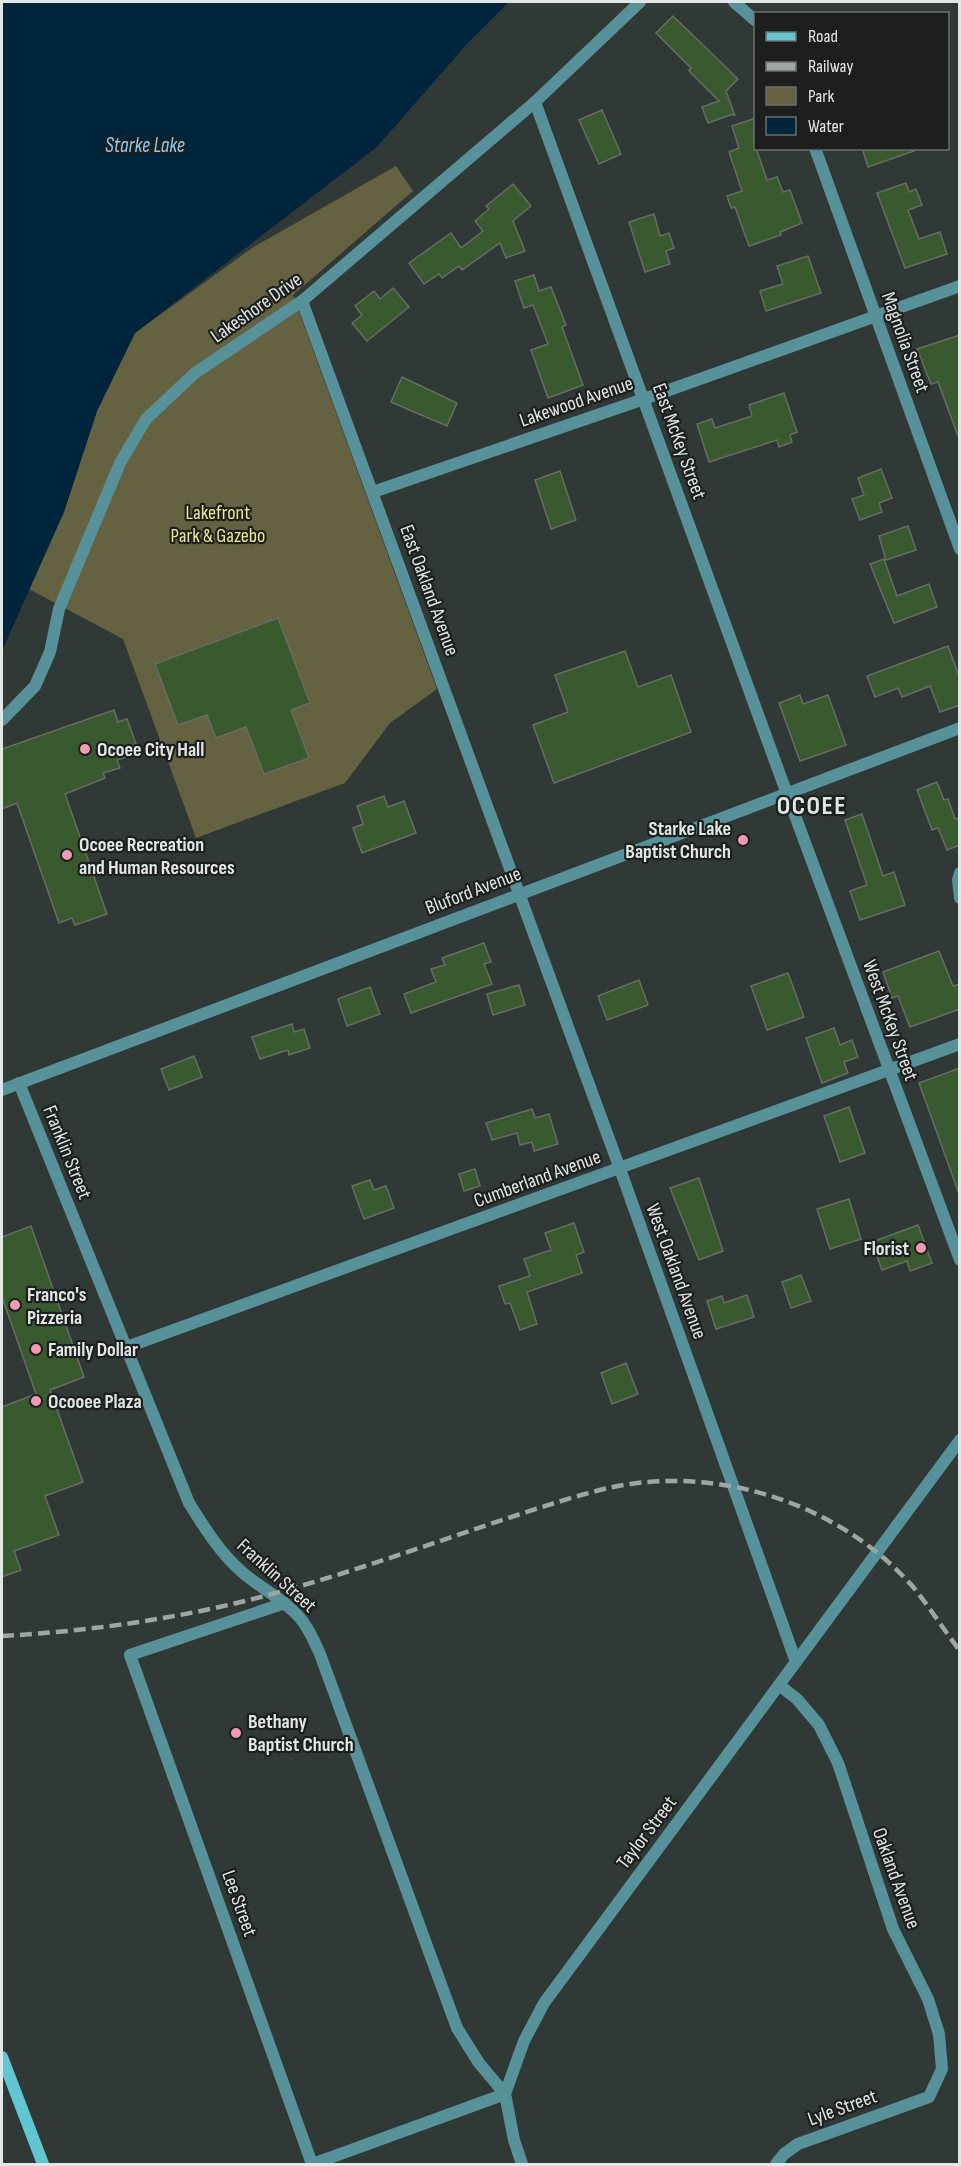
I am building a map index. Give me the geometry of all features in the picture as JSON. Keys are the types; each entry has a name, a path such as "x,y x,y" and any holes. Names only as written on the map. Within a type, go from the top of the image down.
{"main road":[{"path":"2,2057 43,2164"}],"street":[{"name":"Lakeshore Drive","path":"2,720 35,686 50,652 59,609 120,463 146,419 195,373 302,301 535,102 640,2"},
{"path":"734,2 754,19"},
{"name":"East McKey Street","path":"535,102 787,794"},
{"name":"Magnolia Street","path":"816,150 960,549"},
{"name":"Lakewood Avenue","path":"373,492 644,399 960,286"},
{"name":"East Oakland Avenue","path":"302,301 519,894"},
{"name":"Bluford Avenue","path":"2,1090 960,728"},
{"name":"West McKey Street","path":"787,794 960,1260"},
{"path":"960,873 958,880 960,898"},
{"name":"West Oakland Avenue","path":"519,894 796,1662"},
{"name":"Cumberland Avenue","path":"127,1347 960,1044"},
{"name":"Franklin Street","path":"19,1083 189,1503 207,1533 240,1571 285,1603 310,1632 458,2028 479,2063 505,2094 514,2140 522,2164"},
{"name":"Taylor Street","path":"505,2094 524,2041 544,2003 960,1440"},
{"name":"Lee Street","path":"285,1603 130,1654 312,2164"},
{"name":"Oakland Avenue","path":"779,1685 796,1699 819,1725 838,1763 893,1929 928,1999 939,2034 942,2069 929,2097"},
{"path":"312,2164 505,2094"},
{"name":"Lyle Street","path":"776,2164 783,2154 798,2144 929,2097"}],"green space":[{"name":"Lakefront Park & Gazebo","path":"396,166 413,191 293,295 437,689 390,723 345,783 196,838 123,639 29,589 64,512 97,411 135,333 252,248"}],"water":[{"name":"Starke Lake","path":"2,2 509,2 466,45 377,147 135,333 97,411 64,512 2,651"}],"building":[{"path":"673,16 738,79 726,91 735,116 733,114 708,123 702,107 719,101 689,71 691,68 656,33"},
{"path":"602,110 621,154 599,164 579,120"},
{"path":"753,119 754,150 757,150 767,180 777,177 783,192 790,190 802,223 780,232 781,235 749,246 735,207 731,208 727,196 742,191 729,152 739,148 732,126"},
{"path":"863,150 914,150 914,151 868,167"},
{"path":"906,183 909,192 916,189 922,205 908,210 919,239 940,232 947,254 905,268 877,193"},
{"path":"513,184 531,206 513,221 525,251 506,258 500,243 462,270 459,266 442,278 439,274 424,284 409,263 451,233 461,248 483,231 475,221 489,209 486,206"},
{"path":"654,214 660,236 669,233 674,248 666,251 670,264 645,272 629,222"},
{"path":"808,256 821,293 766,311 760,291 783,284 777,266"},
{"path":"534,275 539,291 551,287 566,325 562,327 583,385 548,398 531,350 548,344 533,305 524,308 515,281"},
{"path":"393,288 409,307 367,341 352,323 362,315 355,306 374,291 380,299"},
{"path":"960,335 960,436 958,436 938,382 931,384 917,349"},
{"path":"402,377 457,403 447,426 391,402"},
{"path":"784,393 797,432 790,435 792,442 779,447 777,440 709,462 697,424 712,419 715,428 752,416 749,405"},
{"path":"881,469 892,498 879,503 882,512 860,520 852,499 864,495 858,478"},
{"path":"560,471 576,520 551,529 535,480"},
{"path":"908,526 916,550 886,560 879,536"},
{"path":"884,559 897,596 929,584 937,607 894,623 870,564"},
{"path":"278,618 310,703 291,710 309,758 264,774 246,727 216,738 207,715 178,725 155,664"},
{"path":"948,646 960,679 960,705 940,712 930,686 902,697 898,688 875,697 867,676"},
{"path":"625,651 638,687 671,675 691,732 554,783 533,725 568,712 555,675"},
{"path":"800,695 803,704 828,695 846,745 800,761 779,703"},
{"path":"114,710 118,722 127,719 139,752 117,760 120,768 103,773 105,778 65,794 107,914 75,925 72,918 59,923 17,803 2,809 2,749"},
{"path":"937,782 944,800 948,799 955,819 960,818 960,845 947,850 938,828 932,830 917,790"},
{"path":"384,796 388,807 404,801 416,833 362,853 353,828 363,824 357,806"},
{"path":"862,814 883,876 894,872 905,905 860,920 850,891 867,885 845,820"},
{"path":"484,943 491,962 484,964 492,984 411,1013 404,994 436,982 431,969 445,965 442,958"},
{"path":"939,951 953,986 960,984 960,1009 910,1027 898,996 892,998 883,972"},
{"path":"788,973 804,1017 767,1030 751,986"},
{"path":"639,980 648,1005 607,1020 598,996"},
{"path":"519,985 525,1005 493,1015 487,994"},
{"path":"370,987 380,1014 347,1026 338,999"},
{"path":"292,1024 294,1032 304,1029 310,1048 289,1055 288,1050 260,1059 252,1037"},
{"path":"834,1028 840,1045 852,1040 858,1057 844,1062 848,1073 822,1083 806,1038"},
{"path":"194,1056 202,1077 169,1090 161,1069"},
{"path":"960,1068 960,1191 958,1191 919,1083"},
{"path":"849,1107 865,1153 840,1162 824,1116"},
{"path":"532,1109 535,1118 549,1114 558,1144 534,1151 532,1142 520,1145 517,1133 492,1140 486,1123"},
{"path":"475,1169 480,1186 464,1191 459,1174"},
{"path":"699,1178 723,1251 699,1260 670,1188"},
{"path":"370,1180 374,1190 386,1186 394,1208 364,1219 352,1186"},
{"path":"849,1199 861,1239 830,1249 817,1209"},
{"path":"574,1223 584,1252 576,1255 582,1273 527,1292 537,1324 520,1330 510,1303 505,1304 499,1286 530,1276 524,1259 551,1250 545,1233"},
{"path":"918,1225 932,1263 910,1271 907,1261 882,1270 872,1242"},
{"name":"Ocooee Plaza","path":"31,1226 84,1377 50,1390 83,1482 45,1496 59,1535 14,1551 21,1570 2,1577 2,1407 36,1394 2,1297 2,1237"},
{"path":"801,1275 811,1301 791,1308 782,1282"},
{"path":"747,1295 754,1317 716,1329 707,1301 722,1296 724,1303"},
{"path":"626,1363 638,1394 612,1404 601,1373"}],"railway":[{"path":"2,1636 70,1631 172,1617 205,1610 311,1583 581,1495 624,1485 669,1481 708,1483 747,1489 821,1516 855,1536 886,1560 914,1588 960,1651"}],"place":[{"name":"Ocoee City Hall","path":"85,749"},
{"name":"Starke Lake Baptist Church","path":"743,840"},
{"name":"Ocoee Recreation and Human Resources","path":"67,855"},
{"name":"Florist","path":"921,1248"},
{"name":"Franco's Pizzeria","path":"15,1305"},
{"name":"Family Dollar","path":"36,1349"},
{"name":"Ocooee Plaza","path":"36,1401"},
{"name":"Bethany Baptist Church","path":"236,1733"}],"district":[{"name":"OCOEE","path":"812,805"}]}
